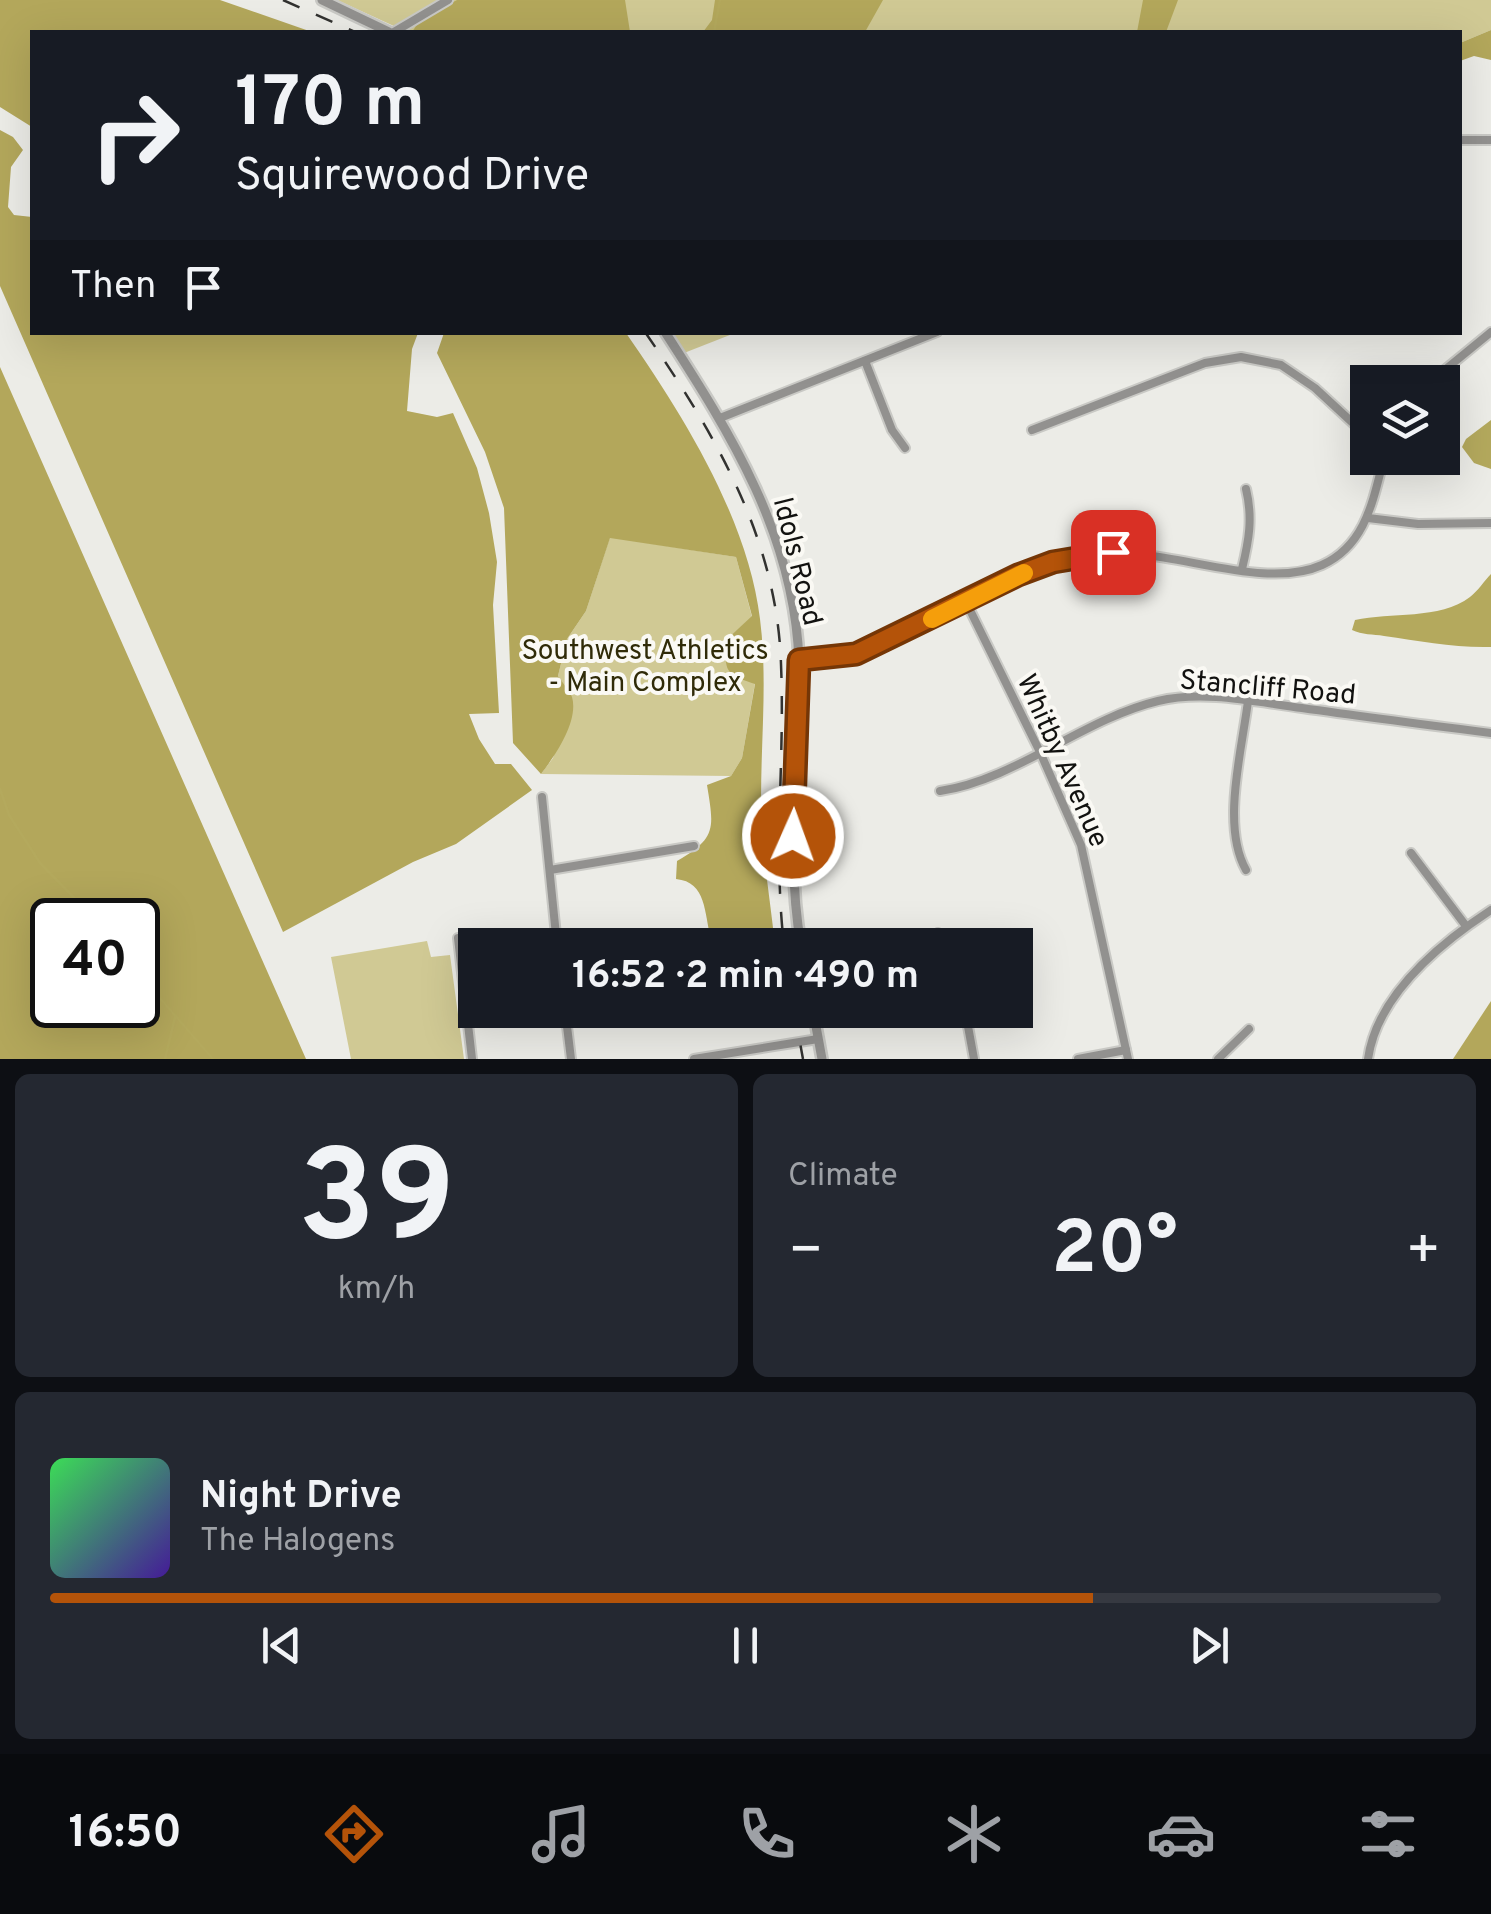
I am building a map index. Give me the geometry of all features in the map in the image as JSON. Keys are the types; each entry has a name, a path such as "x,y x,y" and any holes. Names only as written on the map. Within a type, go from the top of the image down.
{"street":[{"path":"322,0 388,30"},
{"path":"396,30 448,0"},
{"path":"1462,140 1491,140"},
{"path":"1451,365 1491,332"},
{"name":"Idols Road","path":"667,335 754,479 771,523 793,612 799,660 793,836 800,928"},
{"path":"720,418 929,335"},
{"path":"1032,430 1204,363 1242,357 1281,365 1315,388 1350,420"},
{"path":"865,361 892,430 905,448"},
{"path":"799,660 856,654 1036,568 1093,554 1134,551 1242,569 1290,573 1312,569 1346,550 1368,518 1379,475"},
{"path":"1242,569 1251,530 1246,489"},
{"path":"1368,518 1418,524 1491,523"},
{"name":"Whitby Avenue","path":"966,602 1081,845 1127,1054"},
{"name":"Stancliff Road","path":"940,791 973,783 1120,713 1161,700 1201,697 1491,733"},
{"path":"1246,870 1238,856 1233,826 1248,702"},
{"path":"542,797 555,928"},
{"path":"550,870 694,846"},
{"path":"1411,853 1466,926"},
{"path":"1368,1059 1378,1022 1393,996 1466,926 1491,910"},
{"path":"468,1028 472,1059"},
{"path":"567,1028 571,1059"},
{"path":"816,1028 822,1059"},
{"path":"968,1028 974,1059"},
{"path":"1218,1059 1249,1029"},
{"path":"694,1059 818,1039"},
{"path":"1078,1059 1127,1054"}],"green space":[{"path":"337,0 1491,0 1491,30 1462,42 1462,30 403,30"},
{"path":"671,335 730,335 684,353"},
{"name":"Southwest Athletics - Main Complex","path":"610,537 736,557 752,617 726,640 755,683 742,758 731,776 541,774 553,758 572,699 558,676 567,639 586,611"},
{"path":"427,941 431,957 450,955 464,1059 351,1059 331,957"}],"shaded area":[{"path":"0,0 220,0 306,30 30,30 30,126 0,107"},
{"path":"457,0 625,0 630,30 413,30 420,20"},
{"path":"715,0 883,0 866,30 704,30 712,20"},
{"path":"1143,0 1178,0 1167,30 1137,30"},
{"path":"1491,30 1491,60 1474,56 1462,60 1462,42"},
{"path":"0,130 13,137 23,150 11,167 8,207 14,215 30,217 30,335 417,335 412,349 407,411 437,417 453,413 477,468 497,562 493,605 499,713 469,714 495,764 511,764 532,790 456,844 413,862 283,932 0,286"},
{"path":"443,335 627,335 669,398 727,506 753,581 764,672 762,832 773,928 709,928 699,892 686,881 676,879 677,861 700,845 710,830 707,785 731,776 742,758 755,684 732,674 727,665 726,640 752,616 736,557 610,538 586,611 567,639 558,676 572,697 572,717 559,748 541,774 513,743 504,508 485,452 437,353"},
{"path":"0,367 306,1059 0,1059"},
{"path":"1491,420 1491,469 1474,463 1462,447 1466,439"},
{"path":"1491,574 1491,647 1437,644 1352,630 1355,620 1430,612 1458,604 1473,595"},
{"path":"1491,1001 1491,1059 1453,1059"}],"waterway":[{"path":"714,30 720,0"},
{"path":"0,789 9,815 40,863 74,898"},
{"path":"160,998 213,1059"},
{"path":"165,1059 175,1017"}],"railway":[{"path":"283,0 350,30"},
{"path":"647,335 718,449 755,530 768,573 781,664 779,874 783,928"},
{"path":"797,1028 803,1059"}],"slow traffic":[{"path":"932,619 1024,573"}],"route":[{"path":"793,836 799,660 856,654 1018,575 1053,562 1113,552"}]}
